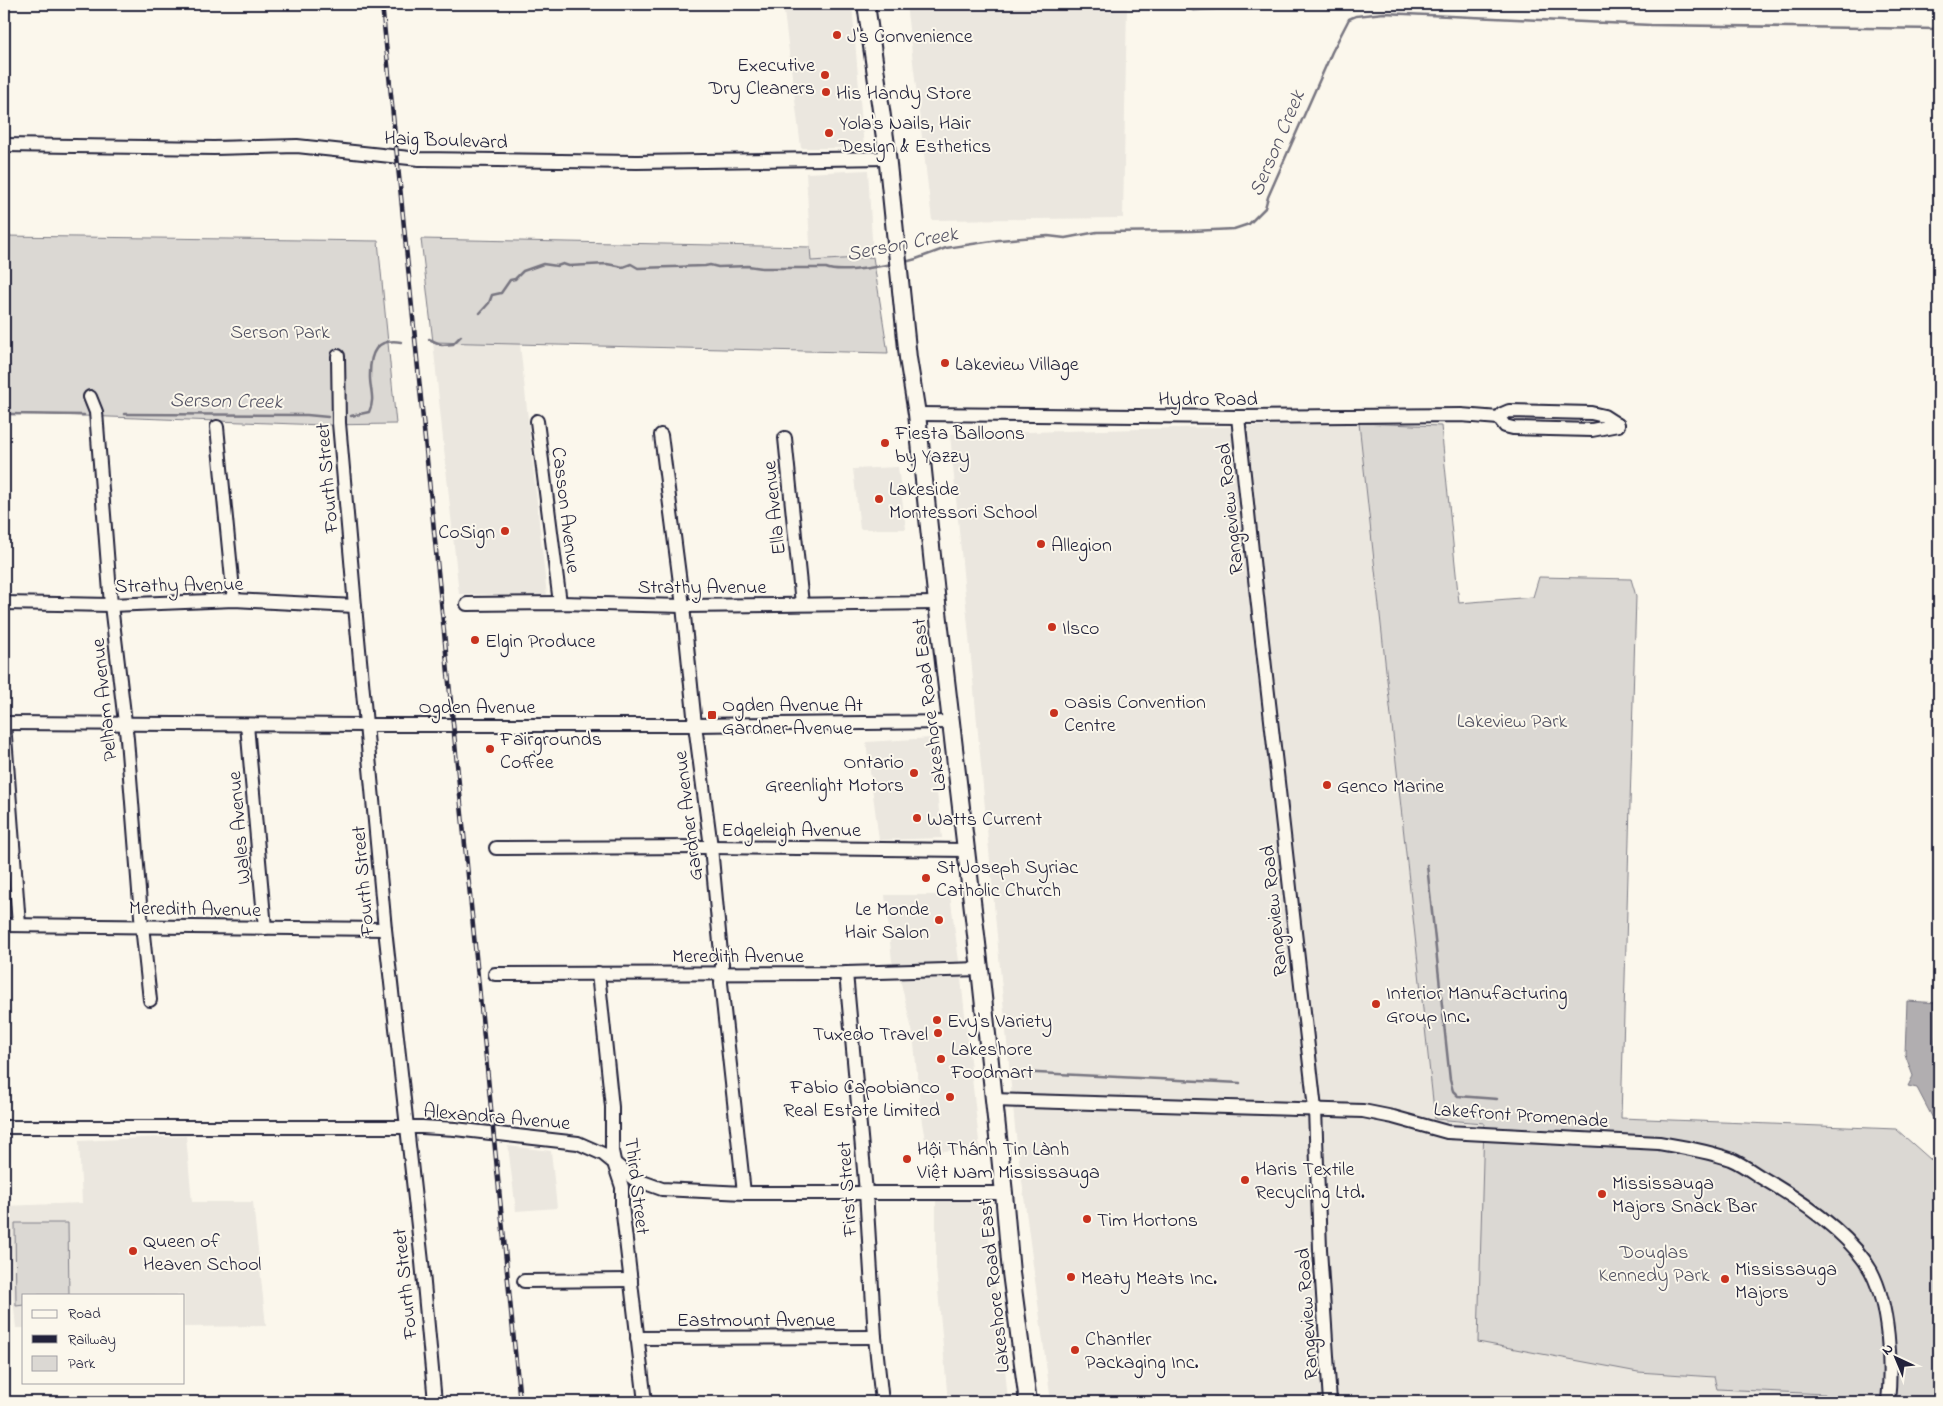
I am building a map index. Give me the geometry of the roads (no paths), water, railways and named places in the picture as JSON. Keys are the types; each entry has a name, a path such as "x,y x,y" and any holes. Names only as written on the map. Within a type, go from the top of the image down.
{"main road":[{"name":"Lakeshore Road East","path":"866,4 888,158 908,358 917,414 980,969 1011,1274 1028,1402"}],"street":[{"name":"Haig Boulevard","path":"4,146 214,148 297,146 419,159 637,162 888,158"},
{"name":"Fourth Street","path":"338,356 339,423 355,606 435,1402"},
{"name":"Pelham Avenue","path":"90,397 96,412 111,604 125,724 150,1000"},
{"path":"1510,411 1591,412 1604,416 1618,425 1592,430 1508,428 1499,418 1502,414 1510,411"},
{"name":"Hydro Road","path":"917,414 1238,417 1435,415 1499,418"},
{"name":"Rangeview Road","path":"1238,417 1315,1109 1320,1249 1330,1402"},
{"name":"Casson Avenue","path":"537,421 560,604"},
{"path":"217,427 234,600"},
{"name":"Gardner Avenue","path":"661,435 711,847 722,974 721,983 744,1193"},
{"name":"Ella Avenue","path":"785,438 802,604"},
{"name":"Strathy Avenue","path":"4,603 111,604 234,600 355,606"},
{"name":"Strathy Avenue","path":"467,604 683,606 937,603"},
{"name":"Ogden Avenue","path":"4,723 695,725 951,722"},
{"path":"4,723 19,925"},
{"name":"Wales Avenue","path":"247,725 265,928"},
{"name":"Edgeleigh Avenue","path":"496,848 711,847 966,850"},
{"name":"Meredith Avenue","path":"4,925 386,929"},
{"name":"Meredith Avenue","path":"495,974 846,974 980,969"},
{"name":"Third Street","path":"598,973 612,1107 612,1150 622,1187 622,1206 645,1402"},
{"name":"First Street","path":"846,974 866,1192 875,1337 882,1402"},
{"name":"Lakefront Promenade","path":"994,1100 1369,1112 1393,1116 1447,1132 1659,1143 1689,1148 1732,1160 1802,1202 1858,1252 1871,1272 1878,1287 1883,1308 1889,1349 1890,1380 1888,1402"},
{"name":"Alexandra Avenue","path":"4,1127 407,1127 455,1129 563,1140 590,1147 603,1154 615,1166 634,1179 662,1189 744,1193 1004,1193"},
{"path":"524,1281 631,1280"},
{"name":"Eastmount Avenue","path":"637,1338 875,1337"}],"waterway":[{"name":"Serson Creek","path":"905,262 946,248 999,240 1048,236 1065,238 1097,232 1234,229 1249,224 1265,208 1268,197 1332,52 1349,19 1356,16 1384,13 1651,25 1939,29"},
{"name":"Serson Creek","path":"480,313 489,303 492,295 501,293 510,280 515,279 523,271 543,264 557,266 563,264 569,266 607,264 623,267 631,264 638,268 710,265 718,267 826,268 832,270 858,269 892,264"},
{"name":"Serson Creek","path":"429,339 442,345 453,344 461,336"},
{"name":"Serson Creek","path":"351,416 369,412 371,407 370,366 376,349 386,342 401,342"},
{"name":"Serson Creek","path":"4,414 84,415"},
{"name":"Serson Creek","path":"124,414 307,415 328,417"},
{"path":"1427,865 1450,1080 1453,1091 1458,1096 1497,1099"},
{"path":"1017,1072 1240,1083"}],"railway":[{"path":"382,4 520,1402"}],"place":[{"name":"J's Convenience","path":"837,35"},
{"name":"Executive Dry Cleaners","path":"825,75"},
{"name":"His Handy Store","path":"826,92"},
{"name":"Yola's Nails, Hair Design & Esthetics","path":"829,133"},
{"name":"Lakeview Village","path":"945,363"},
{"name":"Fiesta Balloons by Yazzy","path":"885,443"},
{"name":"Lakeside Montessori School","path":"879,499"},
{"name":"CoSign","path":"505,531"},
{"name":"Allegion","path":"1041,544"},
{"name":"Ilsco","path":"1052,627"},
{"name":"Elgin Produce","path":"475,640"},
{"name":"Oasis Convention Centre","path":"1054,713"},
{"name":"Ogden Avenue At Gardner Avenue","path":"712,715"},
{"name":"Fairgrounds Coffee","path":"490,749"},
{"name":"Ontario Greenlight Motors","path":"914,773"},
{"name":"Genco Marine","path":"1327,785"},
{"name":"Watts Current","path":"917,818"},
{"name":"St Joseph Syriac Catholic Church","path":"926,878"},
{"name":"Le Monde Hair Salon","path":"939,920"},
{"name":"Interior Manufacturing Group Inc.","path":"1376,1004"},
{"name":"Evy's Variety","path":"937,1020"},
{"name":"Tuxedo Travel","path":"938,1033"},
{"name":"Lakeshore Foodmart","path":"941,1059"},
{"name":"Fabio Capobianco Real Estate Limited","path":"950,1097"},
{"name":"Hội Thánh Tin Lành Việt Nam Mississauga","path":"907,1159"},
{"name":"Haris Textile Recycling Ltd.","path":"1245,1180"},
{"name":"Mississauga Majors Snack Bar","path":"1602,1194"},
{"name":"Tim Hortons","path":"1087,1219"},
{"name":"Queen of Heaven School","path":"133,1251"},
{"name":"Meaty Meats Inc.","path":"1071,1277"},
{"name":"Mississauga Majors","path":"1725,1279"},
{"name":"Chantler Packaging Inc.","path":"1075,1350"}],"park label":[{"name":"Serson Park","path":"280,331"},
{"name":"Lakeview Park","path":"1512,720"},
{"name":"Douglas Kennedy Park","path":"1654,1262"}]}
